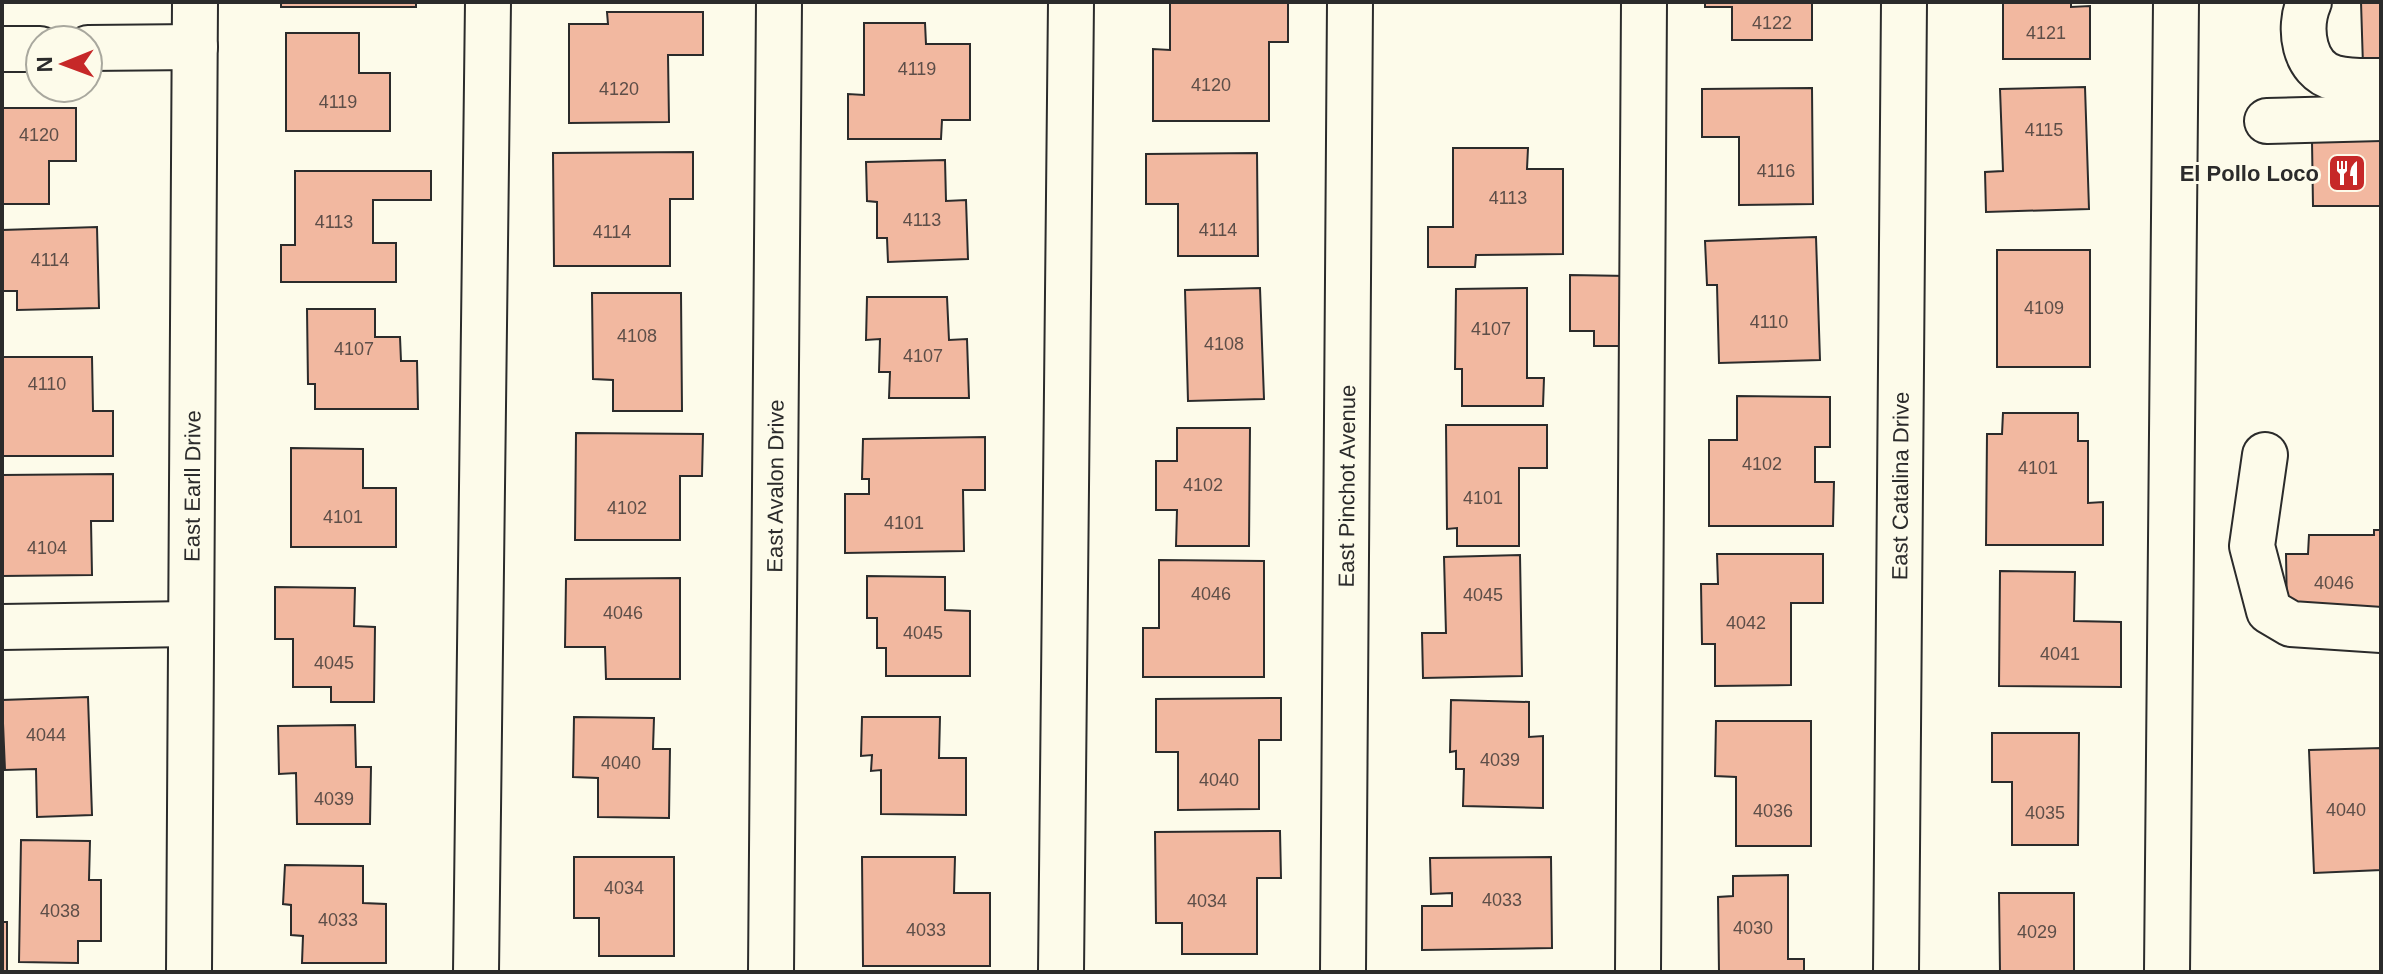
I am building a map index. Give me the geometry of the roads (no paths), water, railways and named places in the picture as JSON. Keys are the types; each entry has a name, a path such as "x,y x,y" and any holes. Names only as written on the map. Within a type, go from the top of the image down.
{"street":[{"name":"East Earll Drive","path":"189,972 195,2"},
{"path":"476,972 488,2"},
{"name":"East Avalon Drive","path":"771,972 779,2"},
{"path":"1061,972 1071,2"},
{"name":"East Pinchot Avenue","path":"1343,972 1350,2"},
{"path":"1638,972 1644,2"},
{"name":"East Catalina Drive","path":"1896,972 1904,2"},
{"path":"2167,972 2176,2"},
{"path":"2309,2 2305,13 2304,46 2316,66 2332,78 2381,81"},
{"path":"104,48 195,47"},
{"path":"2,49 24,49"},
{"path":"2267,121 2381,118"},
{"path":"2265,455 2252,546 2269,611 2291,624 2381,630"},
{"path":"2,627 189,624"}],"place":[{"name":"El Pollo Loco","path":"2347,173"}]}
